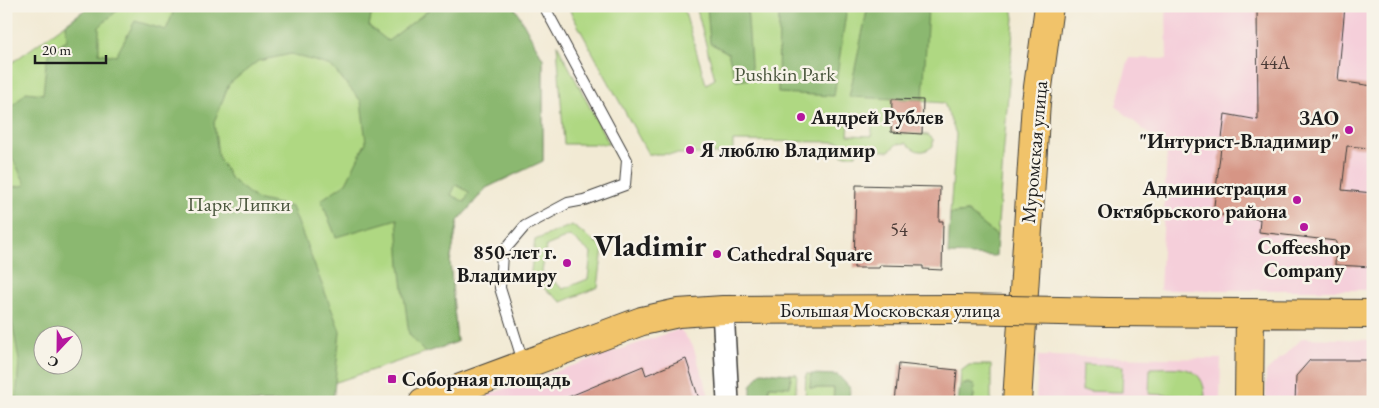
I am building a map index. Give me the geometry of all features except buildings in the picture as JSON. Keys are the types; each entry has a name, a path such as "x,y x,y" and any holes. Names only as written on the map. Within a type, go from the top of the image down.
{"main road":[{"name":"Муромская улица","path":"1017,402 1022,297 1036,102 1049,6"},
{"name":"Большая Московская улица","path":"423,402 642,321 678,313 723,310 955,309 1373,314"},
{"path":"1249,402 1250,313"}],"street":[{"path":"723,310 728,402"}],"lane":[{"path":"524,365 500,288 502,253 525,226 568,203 584,200 625,185 627,160 544,6"}],"shaded area":[{"path":"1166,6 1373,6 1373,290 1160,290 1167,150 1116,106 1129,58 1167,59"},
{"path":"680,329 693,346 711,402 466,402"},
{"path":"1303,338 1373,340 1373,402 1266,402 1266,372"},
{"path":"1038,356 1221,359 1220,402 1036,402"}],"green space":[{"name":"Парк Липки","path":"90,6 514,6 543,59 543,161 486,188 458,221 450,262 457,342 276,402 6,402 6,67"},
{"name":"Парк Липки","path":"90,6 122,6 99,27 99,53 116,56 135,21 166,30 173,13 170,6 373,6 369,26 388,41 434,6 514,6 543,59 543,161 486,188 458,221 450,262 457,342 425,353 409,334 400,265 397,219 336,237 321,200 346,183 366,142 361,101 331,66 291,54 258,61 229,84 214,122 218,156 231,179 256,199 292,207 340,331 333,402 16,402 19,360 11,316 6,313 6,188 26,185 11,155 6,113 26,92 43,94 46,64 51,49 67,40 66,24","holes":["456,185 469,192 465,202 451,195"]},
{"name":"Pushkin Park","path":"574,6 683,6 706,84 715,79 696,6 1012,6 1014,18 997,236 968,212 950,214 956,134 944,103 892,99 892,132 928,135 933,139 933,146 922,151 912,148 906,143 897,144 889,151 857,150 856,155 841,155 841,142 733,141 733,154 648,154 570,11","holes":["849,122 872,122 872,136 848,135"]},
{"path":"707,6 747,6 752,79 736,81 728,53 710,43"},
{"name":"Pushkin Park","path":"779,6 847,6 834,96 778,93"},
{"path":"868,6 928,6 923,100 849,97"},
{"path":"557,44 609,144 564,144"},
{"path":"968,212 997,236 996,256 948,254 950,214"},
{"path":"572,225 603,248 598,287 562,302 530,278 535,240","holes":["570,236 591,253 588,279 563,289 542,272 546,246"]},
{"path":"1083,364 1123,366 1122,392 1082,391"},
{"path":"969,365 991,365 991,402 973,402 975,386 968,383 960,386 961,371"},
{"path":"1150,368 1179,368 1194,372 1200,378 1205,397 1149,394"},
{"path":"761,372 791,374 790,387 769,386 768,402 751,402 751,386"},
{"path":"791,374 797,374 795,402 768,402 769,385 790,386"},
{"path":"806,374 811,374 810,388 834,388 833,402 805,402"},
{"path":"811,374 838,375 850,388 849,402 833,402 834,388 810,388"},
{"path":"969,383 975,386 973,402 958,402 960,386"}],"place":[{"name":"Андрей Рублев","path":"801,117"},
{"name":"ЗАО \"Интурист-Владимир\"","path":"1349,130"},
{"name":"Я люблю Владимир","path":"690,150"},
{"name":"Администрация Октябрьского района","path":"1297,200"},
{"name":"Coffeeshop Company","path":"1304,227"},
{"name":"Cathedral Square","path":"717,254"},
{"name":"850-лет г. Владимиру","path":"567,263"},
{"name":"Соборная площадь","path":"392,379"}],"district":[{"name":"Vladimir","path":"650,245"}]}
